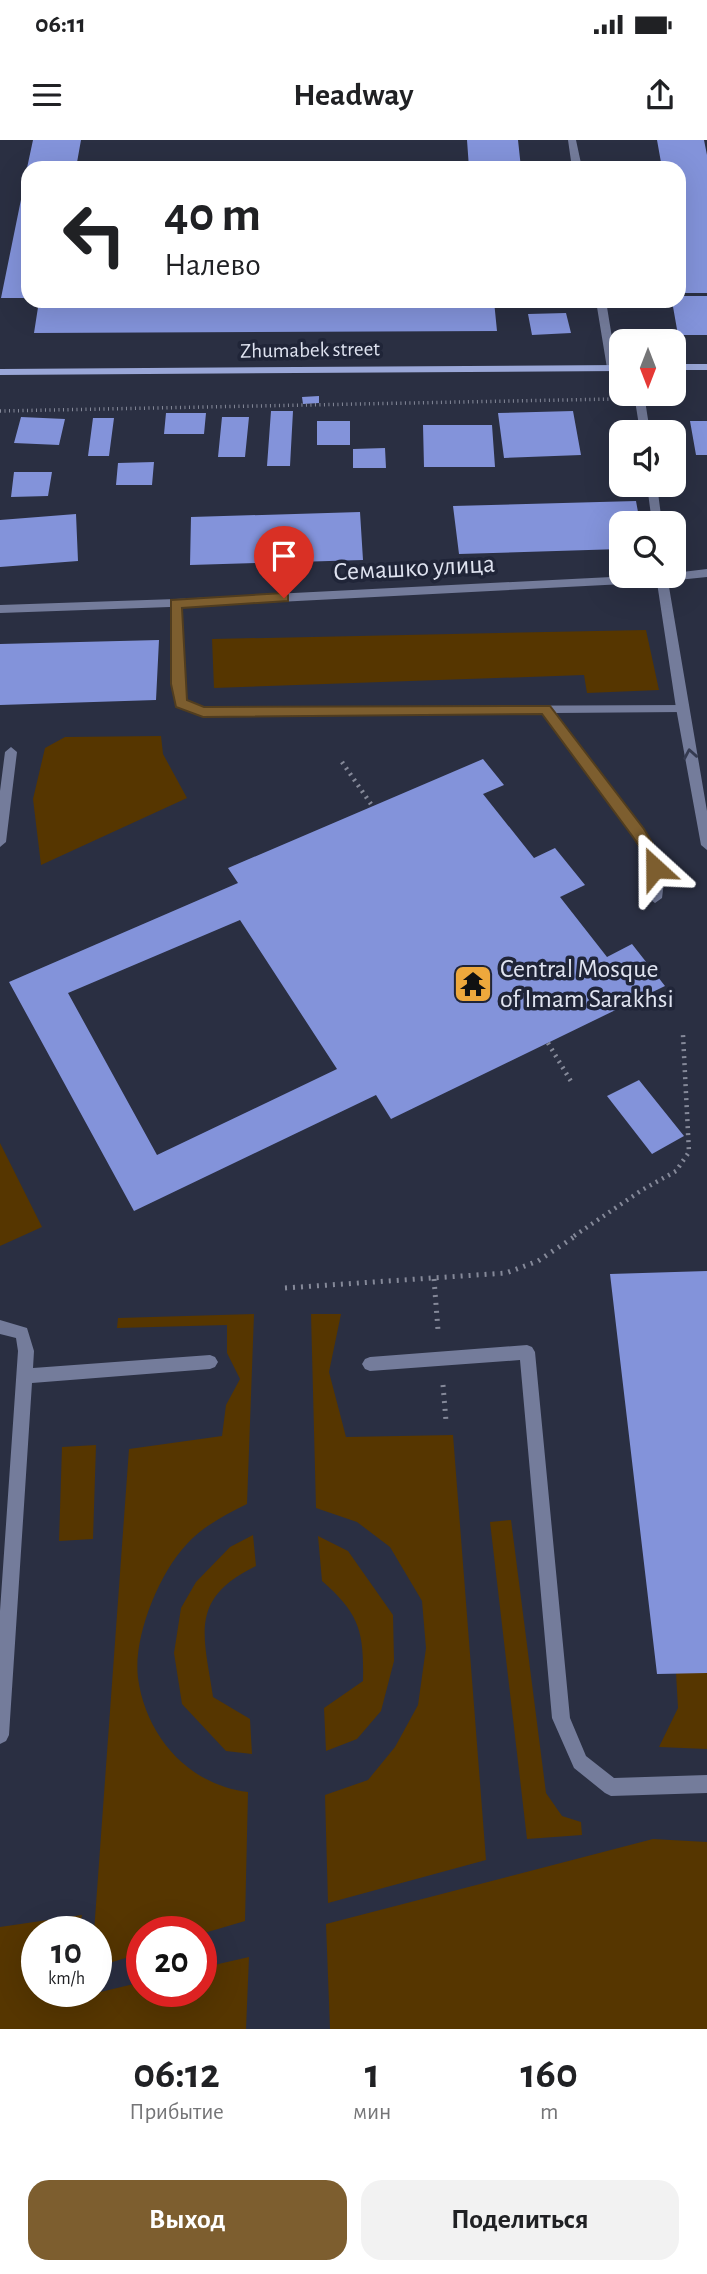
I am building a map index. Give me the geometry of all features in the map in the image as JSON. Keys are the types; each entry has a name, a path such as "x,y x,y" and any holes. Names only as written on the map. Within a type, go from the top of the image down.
{"street":[{"path":"572,140 576,161"},
{"path":"603,308 609,335"},
{"path":"686,367 707,367"},
{"name":"Zhumabek street","path":"0,372 609,368"},
{"name":"Семашко улица","path":"686,575 707,573"},
{"name":"Семашко улица","path":"0,609 176,603 609,580"},
{"path":"664,588 707,845"},
{"path":"176,603 177,684 181,703 203,712 682,708"},
{"path":"546,709 652,854 658,883 655,898"},
{"path":"0,842 11,752"},
{"path":"0,1327 22,1333 26,1351 0,1735"},
{"path":"370,1364 527,1352 561,1718 580,1762 611,1787 707,1784"},
{"path":"24,1376 210,1362"}],"path":[{"path":"0,411 609,399"},
{"path":"342,762 373,807"},
{"path":"285,1287 506,1273 538,1261 642,1190 676,1171 689,1152 683,1035"},
{"path":"548,1042 572,1083"}],"shaded area":[{"path":"646,630 659,690 587,693 584,675 214,688 212,639"},
{"path":"161,736 163,754 187,798 41,865 33,799 45,748 65,737"},
{"path":"0,1143 42,1227 0,1246"},
{"path":"254,1314 247,1504 207,1527 186,1545 176,1558 150,1608 137,1662 138,1678 150,1720 174,1754 207,1780 248,1792 245,1921 217,1929 217,1916 126,1916 126,1958 112,1962 112,1916 95,1916 129,1449 222,1436 226,1405 240,1379 227,1353 227,1325 117,1328 118,1318"},
{"path":"311,1314 341,1314 329,1372 346,1437 453,1435 486,1860 328,1903 325,1795 368,1780 395,1747 418,1705 426,1648 422,1601 390,1547 357,1522 316,1508"},
{"path":"96,1445 93,1539 59,1541 62,1447"},
{"path":"511,1520 546,1793 562,1816 581,1822 582,1835 527,1839 490,1522"},
{"path":"253,1535 256,1566 219,1592 210,1606 205,1637 213,1697 250,1719 252,1754 226,1751 182,1704 174,1653 181,1608 196,1582 230,1547"},
{"path":"318,1536 348,1551 393,1615 394,1661 381,1711 357,1739 326,1751 324,1708 363,1681 363,1664 360,1637 352,1614 322,1581"},
{"path":"676,1673 707,1673 707,1749 659,1747 678,1708"},
{"path":"653,1839 707,1842 707,2029 330,2029 326,1924"},
{"path":"21,1924 21,2007 112,2007 112,1989 126,1986 126,2007 217,2007 217,1964 249,1957 246,2029 0,2029 0,1927"}],"building":[{"path":"33,140 81,140 77,161 28,161"},
{"path":"467,140 518,140 520,161 468,161"},
{"path":"657,140 704,140 707,155 707,293 686,293 686,161 661,161"},
{"path":"21,200 21,298 1,298"},
{"path":"686,296 707,296 707,335 686,335 686,329 677,329 673,308 686,308"},
{"path":"38,308 495,308 497,331 34,333"},
{"path":"566,313 571,333 532,335 528,314"},
{"path":"319,396 319,403 303,404 302,397"},
{"path":"271,411 293,411 290,466 267,466"},
{"path":"573,411 581,455 504,458 498,413"},
{"path":"166,413 206,413 204,434 164,434"},
{"path":"21,417 65,419 59,445 14,443"},
{"path":"222,417 249,417 245,457 218,457"},
{"path":"93,418 114,418 109,456 88,456"},
{"path":"317,421 350,421 350,445 317,445"},
{"path":"690,421 707,421 707,455 696,455"},
{"path":"423,425 492,425 495,467 424,467"},
{"path":"385,448 386,468 353,468 353,449"},
{"path":"154,462 152,485 116,485 118,463"},
{"path":"14,472 52,472 48,496 11,497"},
{"path":"636,501 638,511 609,511 609,549 459,554 453,506"},
{"path":"360,512 363,560 190,565 191,517"},
{"path":"76,514 78,561 0,567 0,520"},
{"path":"159,640 156,700 0,705 0,644"},
{"name":"Central Mosque of Imam Sarakhsi","path":"483,759 504,785 483,794 534,858 555,848 585,885 560,897 607,957 632,944 665,986 391,1119 376,1095 134,1211 9,982 238,883 228,868","holes":["240,920 337,1069 157,1155 68,993"]},
{"path":"639,1080 684,1136 652,1154 607,1096"},
{"path":"707,1271 707,1673 657,1674 610,1274"}],"place":[{"name":"Central Mosque of Imam Sarakhsi","path":"473,984"}],"route":[{"path":"284,598 176,603 177,684 181,703 203,712 546,709 639,833 652,854 655,868"}]}
